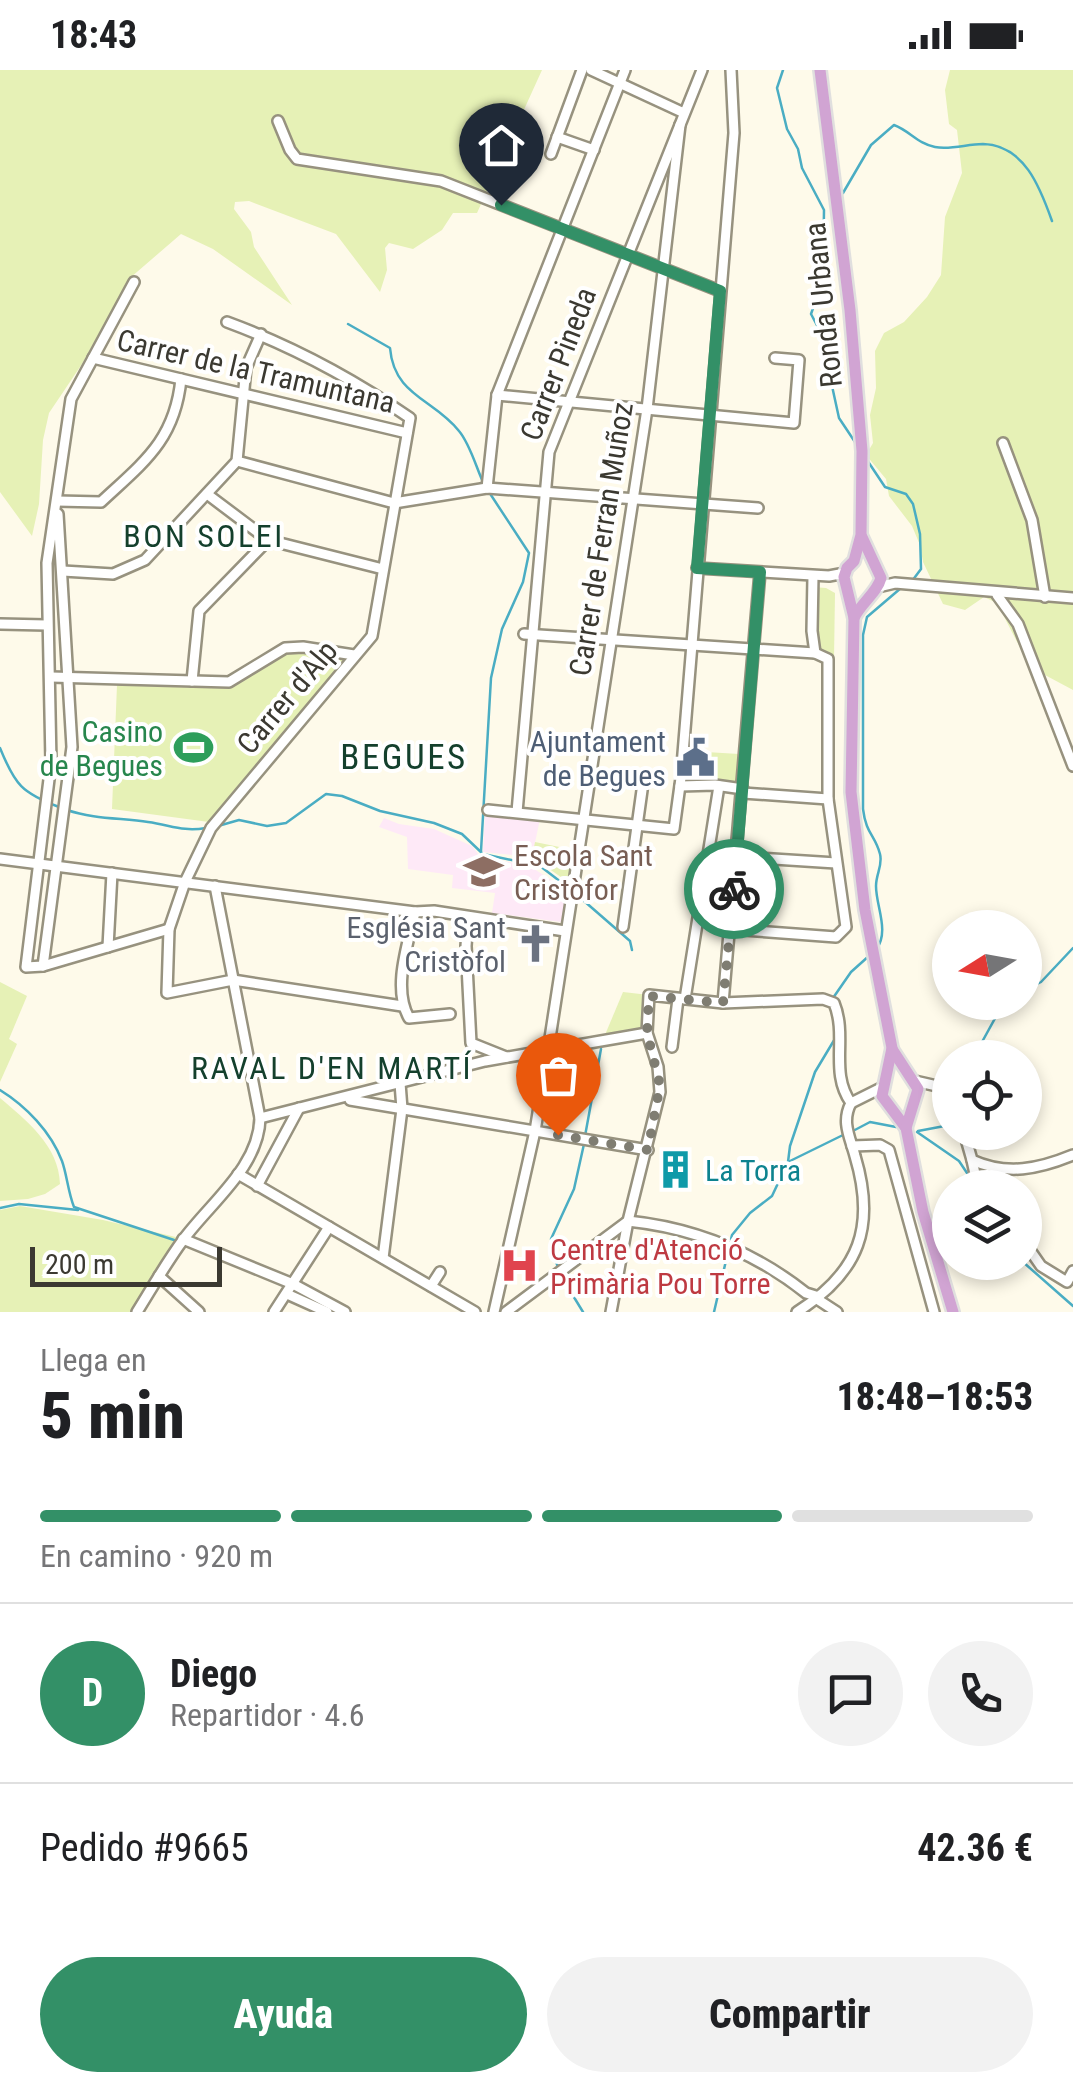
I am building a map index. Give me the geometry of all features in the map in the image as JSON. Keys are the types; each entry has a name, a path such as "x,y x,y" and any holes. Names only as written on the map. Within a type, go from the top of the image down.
{"main road":[{"name":"Ronda Urbana","path":"820,70 861,425 861,536 846,582"},
{"name":"Ronda Urbana","path":"861,536 875,579"},
{"path":"854,561 875,579"},
{"path":"846,582 860,596 875,579"},
{"path":"854,618 875,579"},
{"path":"846,582 854,618 850,792 870,943 892,1048 886,1083 890,1107 906,1128 923,1212 952,1312"},
{"path":"892,1048 911,1078 916,1100 906,1128"},
{"path":"886,1083 898,1074 911,1078"},
{"path":"890,1107 904,1110 916,1100"}],"street":[{"path":"551,154 582,70"},
{"path":"591,70 684,113"},
{"path":"488,489 496,395 625,70"},
{"name":"Carrer Pineda","path":"517,812 528,634 549,452 702,70"},
{"path":"488,810 674,828 734,133 731,70"},
{"path":"278,121 297,159 440,181 720,291"},
{"name":"Carrer de Ferran Muñoz","path":"494,1312 548,1052 647,409 680,125"},
{"path":"557,137 594,150"},
{"path":"134,282 71,399 47,562 51,763 26,967 43,966 169,929"},
{"path":"63,571 113,574 132,568 152,554 238,461 246,368 260,334 226,322"},
{"name":"Carrer d'Alp","path":"233,980 167,993 169,929 184,882 217,821 372,636 410,418 355,380 260,334"},
{"name":"Carrer de la Tramuntana","path":"94,358 407,433"},
{"path":"496,395 794,423 800,360 775,358"},
{"path":"56,501 101,502 130,474 169,432 179,404 181,379"},
{"path":"1003,443 1032,520 1045,597"},
{"path":"238,461 394,503 488,489 758,508"},
{"path":"207,494 268,540 383,569"},
{"path":"43,966 72,748 56,501"},
{"path":"192,681 199,611 268,540"},
{"path":"697,568 829,576 846,582"},
{"path":"723,1003 760,572"},
{"path":"813,576 815,653"},
{"path":"875,579 994,594 1073,598"},
{"path":"994,594 1002,599 1018,624 1073,766"},
{"path":"30,625 46,606"},
{"path":"0,624 46,626"},
{"path":"528,634 815,653 828,659 828,800 846,928 844,933 828,937 730,930"},
{"path":"51,678 229,682 285,648 354,655"},
{"path":"623,927 644,776"},
{"path":"680,786 718,786 828,800"},
{"path":"672,1047 709,855 718,786"},
{"path":"709,855 836,863"},
{"path":"0,858 415,912 434,911 565,931"},
{"path":"108,947 112,873"},
{"path":"137,1312 184,1239 238,1174 260,1136 260,1118 215,886"},
{"path":"415,912 403,969 402,1006 409,1018 450,1014"},
{"path":"468,918 471,1043 506,1057"},
{"path":"233,980 402,1006"},
{"path":"612,1312 628,1221 648,1150 660,1085 647,1033 649,996 723,1003 823,999 834,1003 840,1030 841,1089 851,1103"},
{"path":"260,1118 484,1061 647,1033"},
{"path":"911,1078 932,1084 916,1100"},
{"path":"383,1258 402,1109 400,1083"},
{"path":"795,1312 815,1300 860,1240 866,1220 865,1198 846,1114 851,1103 866,1098 886,1083"},
{"path":"866,1098 890,1107"},
{"path":"344,1099 648,1150"},
{"path":"257,1186 299,1108"},
{"path":"849,1137 889,1150 934,1312"},
{"path":"969,1150 974,1170"},
{"path":"972,1160 1012,1172 1073,1155"},
{"path":"238,1174 475,1312"},
{"path":"506,1312 628,1221 670,1226 722,1242 791,1284 802,1296 837,1312"},
{"path":"274,1312 329,1227"},
{"path":"184,1239 345,1312"},
{"path":"1042,1267 1067,1282 1073,1271"},
{"path":"431,1286 440,1272"},
{"path":"158,1276 198,1312"},
{"path":"290,1288 326,1312"},
{"path":"795,1312 802,1296"}],"shaded area":[{"path":"485,814 540,819 532,857 483,852"},
{"name":"Escola Sant Cristòfor","path":"384,818 434,829 472,846 481,858 528,865 567,890 561,922 492,913 495,893 452,888 453,875 408,869 407,837 379,827"}],"green space":[{"path":"0,70 542,70 477,213 453,213 442,230 413,249 389,243 385,248 387,270 380,292 336,234 249,201 235,202 234,209 292,305 213,249 181,234 130,278 82,364 49,413 32,536 0,492"},
{"path":"950,70 1073,70 1073,690 1030,667 997,603 984,597 965,610 943,604 923,562 912,526 889,496 886,479 866,455 873,443 870,415 876,388 875,351 884,333 904,322 941,275 945,217 962,173 957,130 949,124 945,90"},
{"path":"812,587 835,593 834,659 815,653"},
{"name":"Casino de Begues","path":"294,651 346,659 209,822 112,809 117,685 233,686 273,659"},
{"path":"706,752 739,754 738,786 702,783"},
{"path":"535,842 574,850 568,882 532,857"},
{"path":"0,982 27,996 9,1039 17,1044 0,1082"},
{"path":"623,992 649,995 645,1035 602,1042"},
{"path":"0,1098 40,1135 54,1158 60,1184 45,1194 0,1201"},
{"path":"20,1206 180,1238 134,1312 0,1312 0,1210"}],"waterway":[{"path":"783,70 777,88 787,129 824,210 823,280 811,314 820,331 839,418 857,445"},
{"path":"843,193 871,145 894,125 935,147 983,144 1009,152 1036,182 1052,221"},
{"path":"348,324 390,348 393,364 407,387 463,436 483,482"},
{"path":"867,460 885,487 906,494 913,504 920,534 921,569 912,581"},
{"path":"481,851 491,678 502,629 523,582 529,553 487,489"},
{"path":"876,950 882,935 876,886 881,858 863,809 863,635 867,617 901,588"},
{"path":"0,748 21,786 59,807"},
{"path":"218,826 239,820 267,826 286,823 326,794 342,796 462,834 483,854 540,866 570,889"},
{"path":"67,810 183,829 206,828"},
{"path":"576,894 630,941 632,950"},
{"path":"1042,981 1073,948"},
{"path":"833,998 851,972 870,955"},
{"path":"714,1312 732,1235 750,1213 772,1196 788,1162 815,1072 836,1037 833,1015"},
{"path":"983,1040 994,1020"},
{"path":"585,1136 601,1049"},
{"path":"0,1090 28,1112 51,1140 62,1161 74,1207 174,1240"},
{"path":"851,1132 870,1122 896,1127"},
{"path":"918,1131 932,1128"},
{"path":"917,1132 959,1161 965,1170"},
{"path":"788,1162 843,1135"},
{"path":"558,1269 551,1239 574,1189 584,1144"},
{"path":"0,1208 19,1204 78,1210"},
{"path":"190,1247 280,1283"},
{"path":"561,1276 583,1312"},
{"path":"1042,1279 1073,1306"}],"way so far":[{"path":"558,1135 648,1150 660,1085 646,1026 649,996 723,1003 734,889"}],"place":[{"name":"Casino de Begues","path":"193,748"},
{"name":"Ajuntament de Begues","path":"696,758"},
{"name":"Escola Sant Cristòfor","path":"484,872"},
{"name":"Església Sant Cristòfol","path":"536,944"},
{"name":"La Torra","path":"675,1170"},
{"name":"Centre d'Atenció Primària Pou Torre","path":"520,1266"}],"district":[{"name":"BON SOLEI","path":"204,536"},
{"name":"BEGUES","path":"404,757"},
{"name":"RAVAL D'EN MARTÍ","path":"332,1068"}],"route":[{"path":"501,205 720,291 697,568 760,572 734,889"}]}
